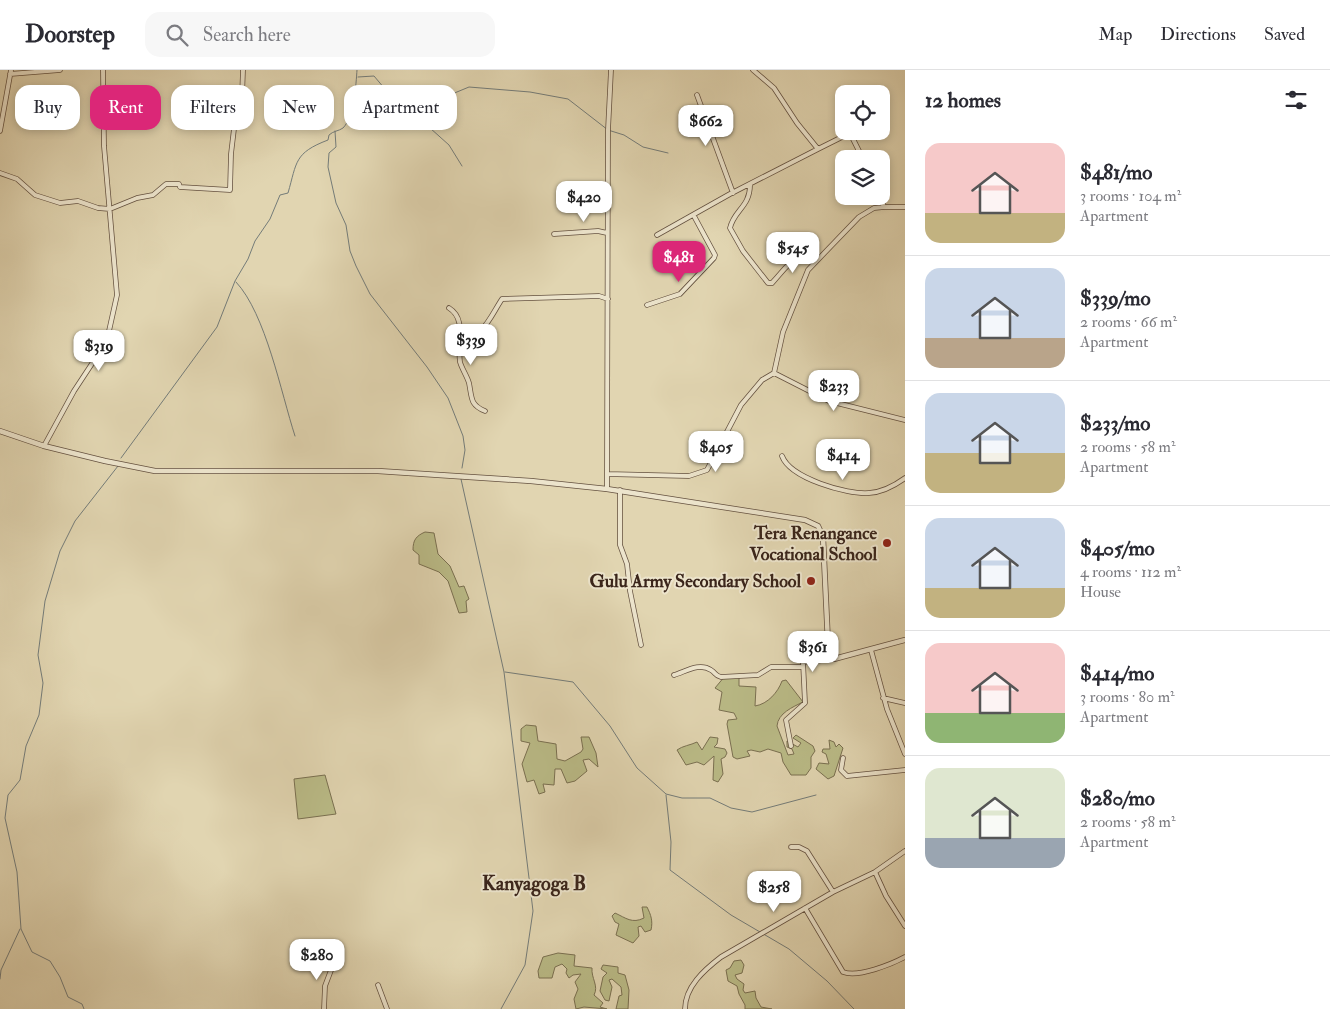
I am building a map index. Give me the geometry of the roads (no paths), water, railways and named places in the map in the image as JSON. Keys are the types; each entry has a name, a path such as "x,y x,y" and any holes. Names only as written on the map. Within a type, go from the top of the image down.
{"street":[{"path":"0,131 11,72 60,70"},
{"path":"44,446 74,391 95,362 108,331 118,286 104,146 103,70"},
{"path":"0,173 17,179 35,195 58,203 78,201 98,208 110,209 137,198 153,195 170,183 179,184 180,186 230,190 236,112 242,96 243,70"},
{"path":"607,488 607,233 611,70"},
{"path":"754,70 774,88 797,123 818,149"},
{"path":"697,95 733,193"},
{"path":"657,235 733,193 850,133 858,150"},
{"path":"750,185 749,199 732,222 730,228 743,250 768,283 772,283 795,258 803,256 818,258"},
{"path":"607,474 689,476 704,472 710,466 741,405 762,380 774,373 778,361 778,348 796,295 808,270 859,217 874,208 905,207"},
{"path":"647,304 680,294 714,258 715,256 694,216"},
{"path":"554,234 598,231 607,233"},
{"path":"459,339 480,332 492,320 502,300 599,296 608,299"},
{"path":"449,308 457,313 460,322 461,363 472,402 476,407 485,411"},
{"path":"774,373 829,401 905,420"},
{"path":"0,431 44,446 155,471 378,471 548,482 607,488 805,520 818,526 823,537 828,643 834,659"},
{"path":"782,456 796,471 826,485 846,491 867,494 879,492 892,487 905,478"},
{"path":"620,490 620,545 627,564 630,591 641,645"},
{"path":"791,746 786,720 805,703 804,662 834,659 905,640"},
{"path":"871,650 883,698 897,738 905,754"},
{"path":"674,675 700,666 711,669 715,675 721,677 758,675 771,668 803,667"},
{"path":"883,698 905,703"},
{"path":"843,758 841,770 847,776 905,770"},
{"path":"791,848 799,847 806,851 833,892"},
{"path":"685,1009 689,990 711,964 756,935 833,892 875,872 905,851"},
{"path":"875,872 886,896 905,926"},
{"path":"805,908 844,972 852,973 884,967 905,957"},
{"path":"324,1009 326,986 333,965"},
{"path":"378,986 387,1009"}],"waterway":[{"path":"121,458 217,327 235,281 248,259 255,241 270,219 280,195 288,193 293,173 303,154 328,140 329,135 343,128 347,123 354,101 357,70"},
{"path":"358,77 374,76 401,108 411,111 469,87 530,92 568,99 608,130 624,135 643,147 668,153"},
{"path":"432,130 449,145 462,166"},
{"path":"335,131 336,147 329,153 328,167 336,203 346,225 350,251 370,294 427,367 448,398 463,436 465,450 462,468"},
{"path":"236,282 247,296 264,333 295,436"},
{"path":"84,1009 82,1004 68,997 60,977 50,961 32,952 21,929 17,872 5,818 8,795 20,780 26,746 39,715 43,683 38,655 45,601 60,551 75,521 118,466"},
{"path":"461,479 504,672 533,911 525,965 501,1009"},
{"path":"505,672 573,682 610,726 637,768 666,794 682,798 710,798 731,808 752,812 816,795"},
{"path":"666,795 671,842 670,870 731,915 789,949 827,981 854,1009"},
{"path":"0,979 1,970 20,929"}],"place":[{"name":"Tera Renangance Vocational School","path":"887,543"},
{"name":"Gulu Army Secondary School","path":"811,581"}],"district":[{"name":"Kanyagoga B","path":"534,883"}]}
